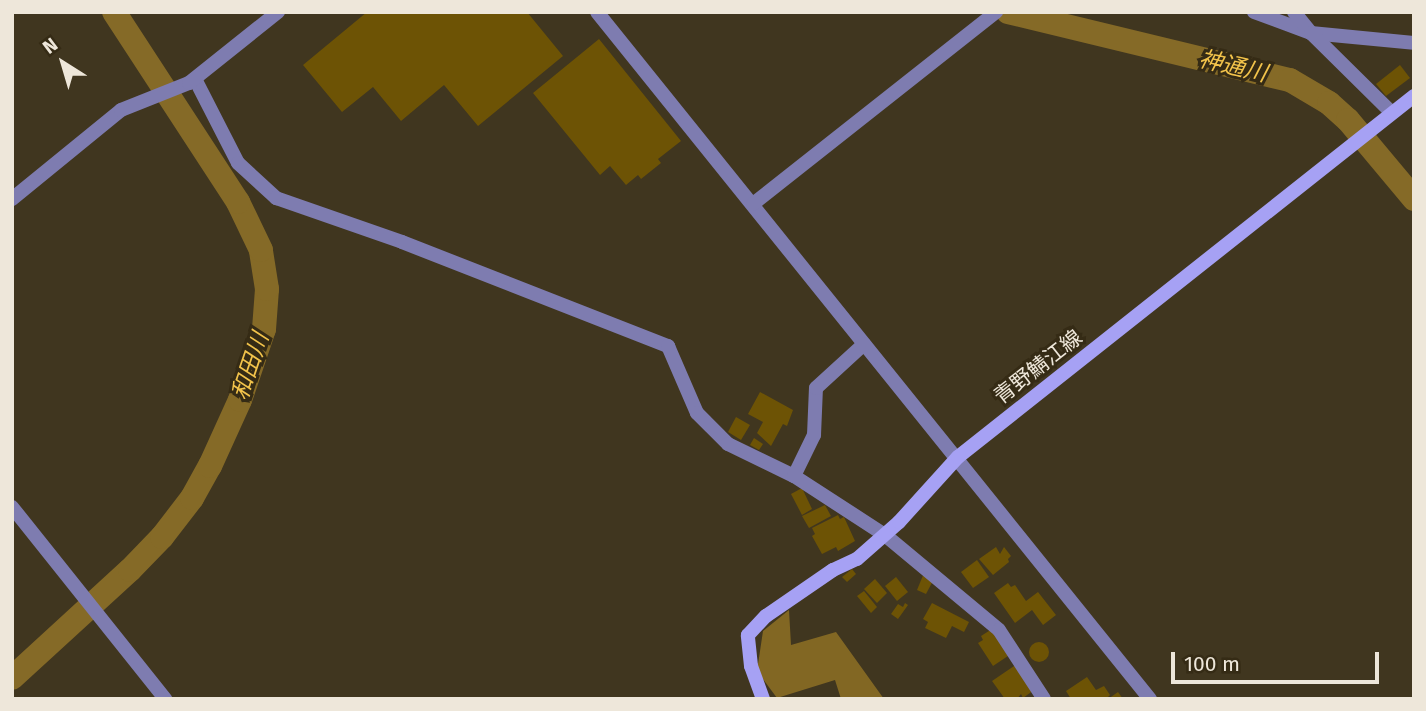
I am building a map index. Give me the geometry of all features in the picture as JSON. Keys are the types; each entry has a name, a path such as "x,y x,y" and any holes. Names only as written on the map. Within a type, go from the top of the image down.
{"main road":[{"name":"青野鯖江線","path":"764,699 751,666 748,635 766,616 833,570 857,559 885,535 958,457 1414,96"}],"street":[{"path":"12,200 121,110 136,101 192,81 278,12"},
{"path":"597,12 958,457 1150,699"},
{"path":"753,204 996,12"},
{"path":"1254,12 1311,33 1414,43"},
{"path":"1294,12 1388,115"},
{"path":"192,81 238,163 276,198 402,242 668,346 697,413 727,444 765,470 794,476 885,535 999,631 1044,699"},
{"path":"794,476 814,435 816,388 864,344"},
{"path":"12,507 165,699"}],"shaded area":[{"path":"789,610 791,645 836,632 884,699 841,699 835,680 777,698 757,671 763,631"}],"building":[{"path":"367,12 527,12 563,56 478,126 444,85 401,121 373,87 342,112 303,65"},
{"path":"599,39 681,141 658,159 661,163 641,179 638,175 626,185 610,166 600,175 533,93"},
{"path":"1400,65 1410,78 1386,96 1376,84"},
{"path":"760,392 793,410 787,426 783,424 771,446 757,433 763,422 748,414"},
{"path":"736,417 750,425 741,440 728,432"},
{"path":"754,438 763,444 759,450 750,445"},
{"path":"802,488 812,509 802,515 791,494"},
{"path":"825,505 831,516 809,528 802,516"},
{"path":"838,515 840,519 844,517 855,541 838,551 836,547 822,554 812,536 815,534 812,528"},
{"path":"996,547 1000,554 1004,547 1011,556 1009,562 993,575 979,559"},
{"path":"977,560 989,577 973,588 961,572"},
{"path":"852,569 856,574 847,582 842,577"},
{"path":"924,573 935,577 926,594 917,590"},
{"path":"896,577 908,592 897,601 885,586"},
{"path":"875,579 887,593 877,603 864,589"},
{"path":"1008,583 1011,587 1015,585 1026,601 1038,592 1056,615 1043,625 1032,610 1015,623 994,593"},
{"path":"864,591 877,607 871,613 857,596"},
{"path":"905,603 908,605 898,619 891,614 898,604 903,607"},
{"path":"932,603 969,622 964,632 952,626 946,638 925,628 928,622 923,619"},
{"path":"992,629 1011,654 993,666 978,643 983,640 981,636"},
{"path":"1039,642 1046,645 1049,652 1046,659 1039,662 1032,659 1029,652 1032,645"},
{"path":"1017,664 1034,690 1023,698 1021,694 1017,699 1005,699 992,681"},
{"path":"1087,677 1096,690 1104,686 1110,695 1106,699 1071,699 1066,691"},
{"path":"1118,692 1123,699 1108,699"}],"waterway":[{"name":"和田川","path":"12,678 130,570 162,537 192,498 240,400 264,329 267,289 261,250 238,202 114,12"},
{"name":"神通川","path":"1008,12 1290,80 1329,103 1348,120 1414,199"}]}
